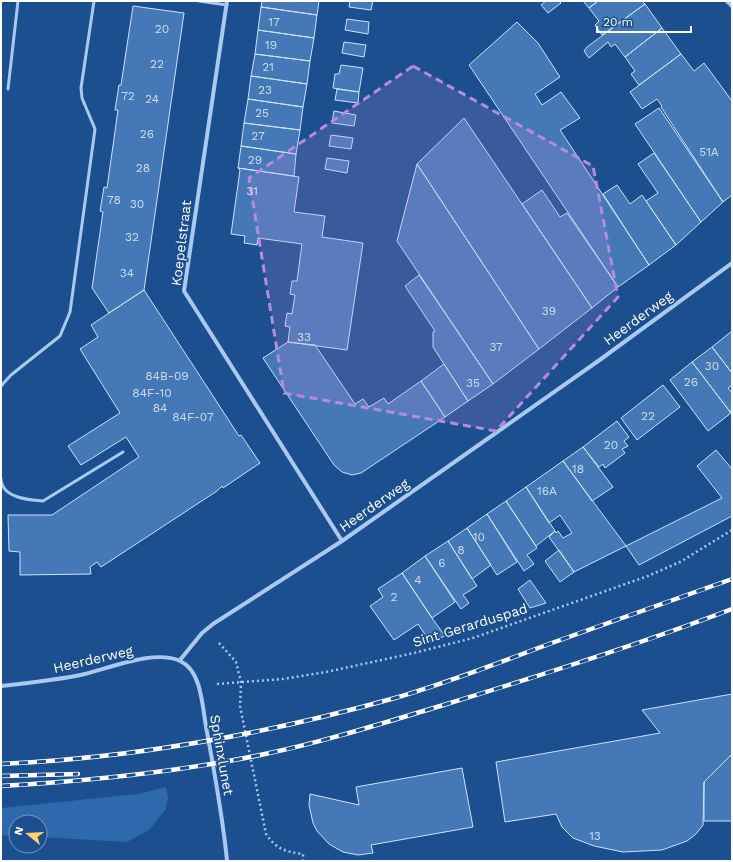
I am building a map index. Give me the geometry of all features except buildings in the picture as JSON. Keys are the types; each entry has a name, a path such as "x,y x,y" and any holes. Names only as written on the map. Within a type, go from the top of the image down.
{"street":[{"path":"727,1 732,6"},
{"name":"Koepelstraat","path":"227,3 184,291 342,541"},
{"name":"Heerderweg","path":"1,686 36,683 85,674 129,661 147,658 180,660 192,643 207,629 342,541 601,359 732,263"},
{"name":"Sphinxlunet","path":"180,660 189,668 198,685 217,783 227,861"}],"lane":[{"path":"8,90 18,1"},
{"path":"1,386 11,375 60,336 70,312 95,129 82,98 81,88 94,1"},
{"path":"199,1 227,3"},
{"path":"1,479 4,488 8,493 31,500 43,501 123,452"}],"path":[{"name":"Sint Gerarduspad","path":"198,685 283,679 326,672 414,653 473,638 648,576 680,562 732,530"},
{"path":"207,629 236,662 241,682 240,706 266,834 279,849 303,854 303,861"}],"highlighted area":[{"path":"413,66 593,166 618,297 496,431 284,393 249,178"}],"shaded area":[{"path":"166,787 168,798 166,809 149,830 127,842 48,837 48,814 8,814 8,835 1,835 1,808 138,794"}],"railway":[{"path":"1,764 51,761 150,750 249,733 346,711 395,698 453,679 732,579"},
{"path":"1,786 167,771 287,749 373,726 585,661 732,609"},
{"path":"1,776 78,774"}]}
